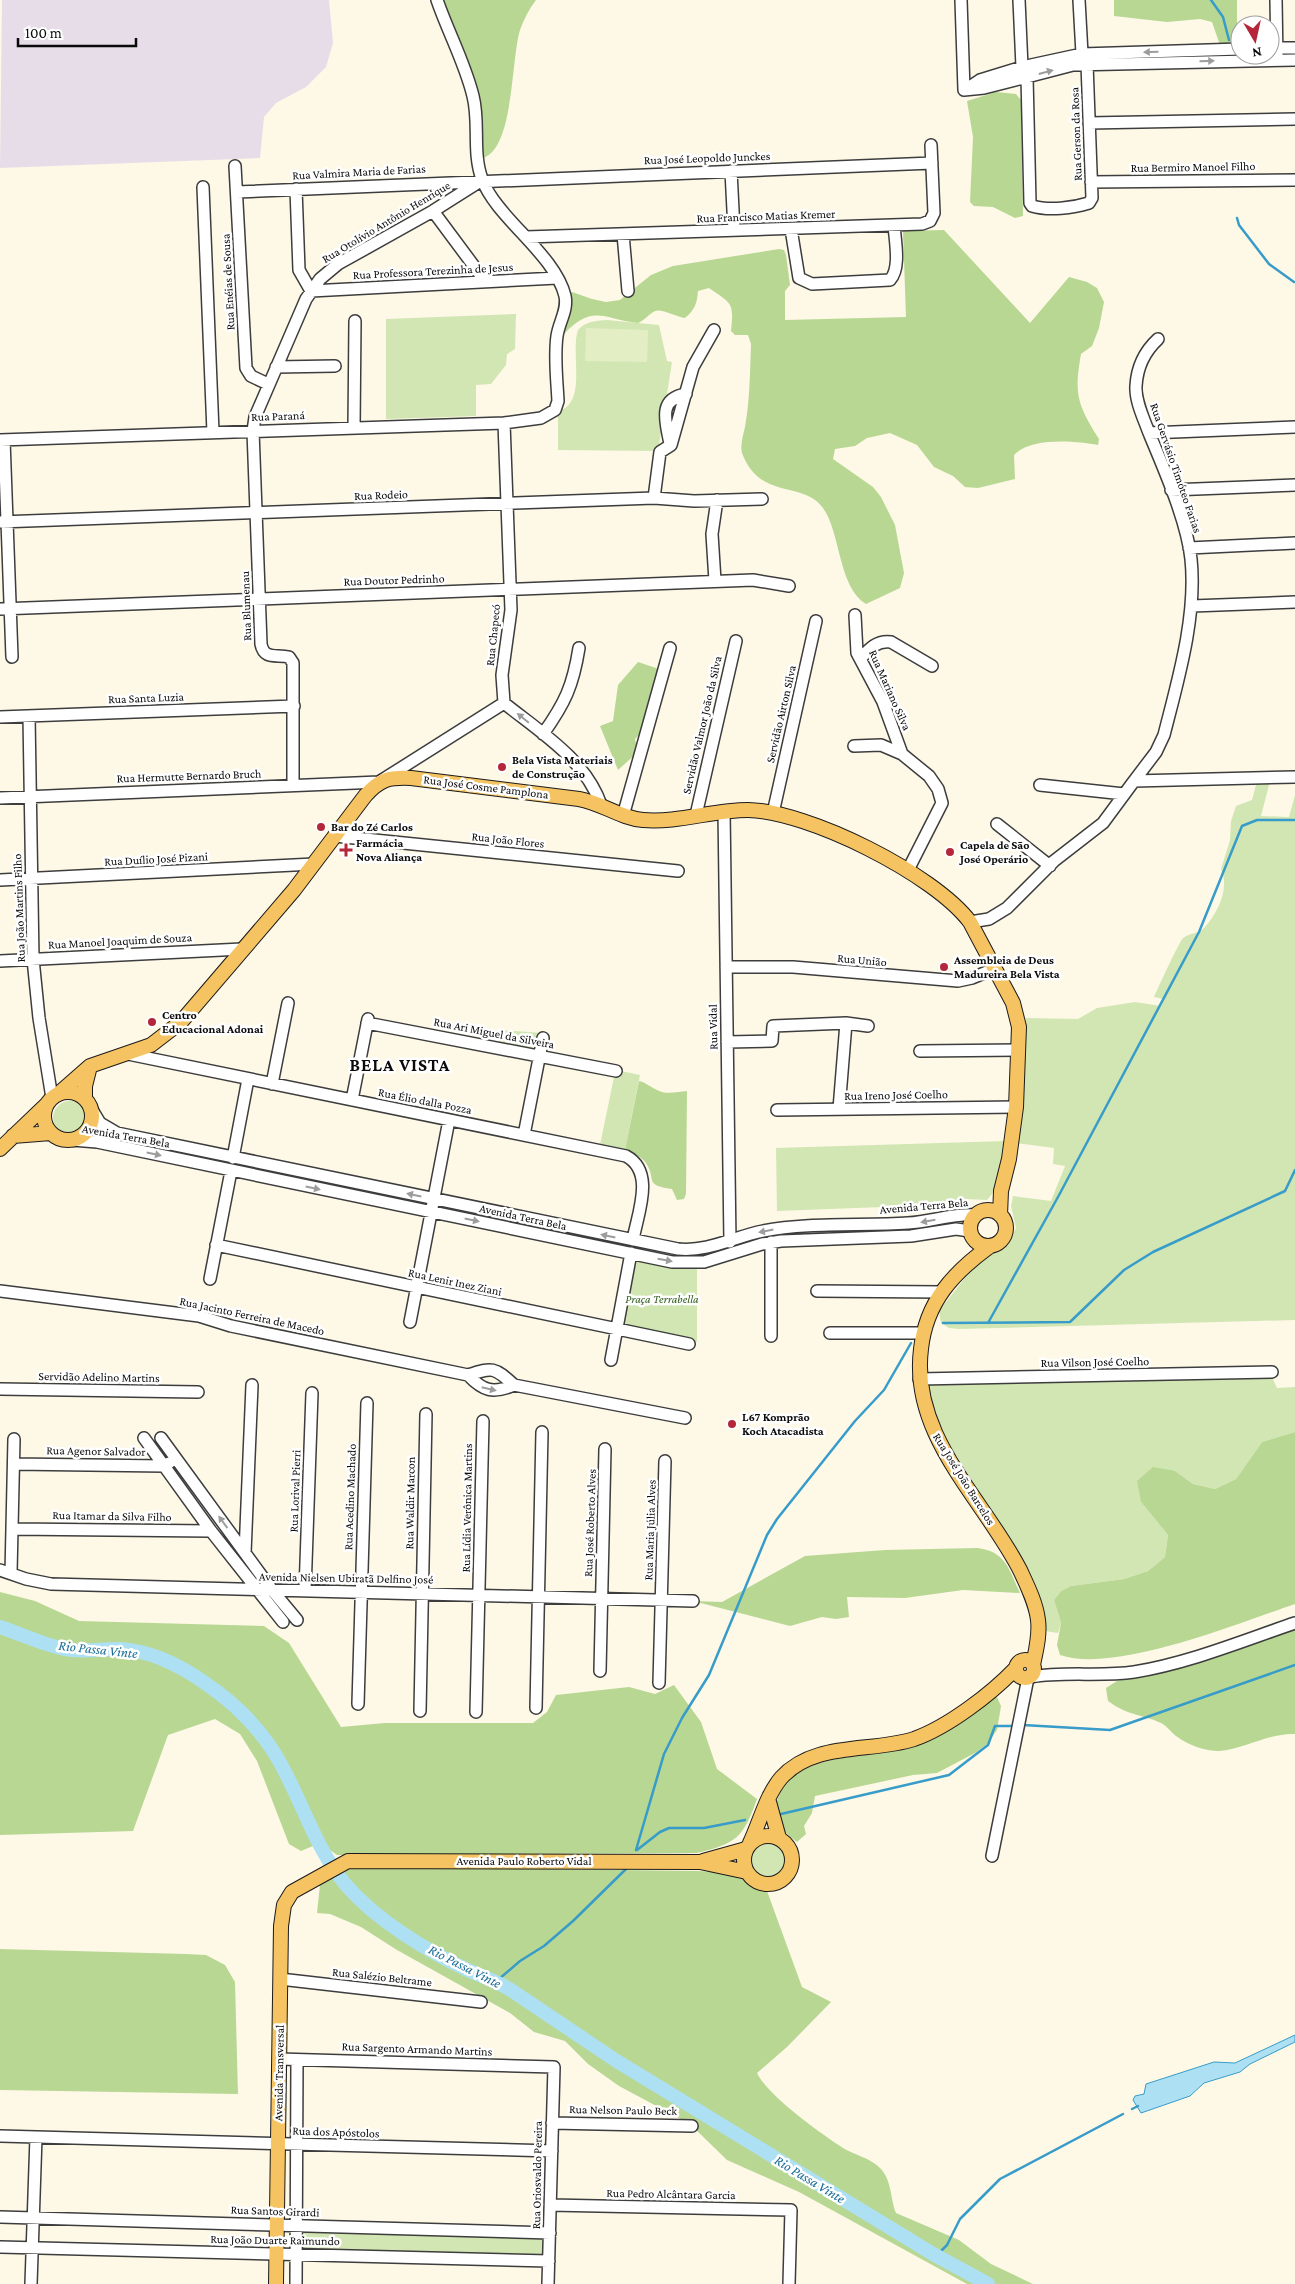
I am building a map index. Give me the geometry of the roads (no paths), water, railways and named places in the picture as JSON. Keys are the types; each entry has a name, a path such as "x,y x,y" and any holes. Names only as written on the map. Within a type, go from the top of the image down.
{"main road":[{"name":"Rua José Cosme Pamplona","path":"379,782 412,778 579,799 602,805 623,816 652,821 724,811 749,810 773,813 868,847 908,870 961,910 970,922"},
{"path":"0,1149 52,1099 90,1066 128,1054 145,1053 180,1022 271,918 365,796 379,782"},
{"path":"970,922 1015,1010 1019,1027 1020,1050 1016,1107 1010,1159 1001,1192 1000,1216"},
{"path":"88,1104 72,1092 52,1099 44,1119 51,1133 57,1138 72,1140 80,1137 90,1127 92,1118 85,1086 90,1066"},
{"path":"13,1136 51,1133"},
{"path":"980,1213 995,1212 1000,1216 1005,1224 1005,1234 999,1242 990,1246 981,1244 972,1235 970,1225 980,1213 1001,1192"},
{"name":"Rua José João Barcelos","path":"966,1264 972,1235"},
{"name":"Rua José João Barcelos","path":"990,1246 966,1264 941,1292 932,1307 924,1333 919,1380 928,1417 940,1444 1007,1547 1022,1576 1038,1618 1037,1641 1026,1671"},
{"path":"768,1802 779,1838 790,1849 792,1866 783,1879 767,1884 759,1883 746,1872 744,1864 748,1846 774,1787 782,1778 800,1764 838,1751 914,1739 949,1720 1001,1683 1026,1671"},
{"path":"748,1846 764,1836 779,1838"},
{"name":"Avenida Paulo Roberto Vidal","path":"700,1862 748,1846"},
{"name":"Avenida Paulo Roberto Vidal","path":"348,1861 700,1862 746,1872"},
{"name":"Avenida Transversal","path":"276,2284 280,1980 284,1905 292,1892 348,1861"}],"street":[{"path":"437,0 473,95 475,142 482,180 494,201 526,237 557,278"},
{"path":"961,0 964,90 980,80 1084,59 1230,50"},
{"path":"1019,0 1024,72"},
{"name":"Rua Gerson da Rosa","path":"1024,72 1029,199 1032,206 1075,207 1089,203 1092,198 1089,123 1079,0"},
{"path":"1276,0 1276,15"},
{"path":"1280,51 1295,48"},
{"path":"1084,59 1230,54"},
{"path":"1280,54 1295,60"},
{"path":"1089,123 1295,119"},
{"name":"Rua Francisco Matias Kremer","path":"526,237 922,224 933,217 932,145"},
{"name":"Rua José Leopoldo Junckes","path":"482,180 932,163"},
{"name":"Rua Enéias de Sousa","path":"235,166 246,368 251,376 268,384"},
{"path":"731,171 734,230"},
{"name":"Rua Valmira Maria de Farias","path":"237,192 482,180"},
{"name":"Rua Otolívio Antônio Henrique","path":"253,431 255,416 268,384 311,292 320,279 338,264 433,212 482,180"},
{"name":"Rua Bermiro Manoel Filho","path":"1091,182 1295,180"},
{"path":"203,188 213,432"},
{"path":"296,189 300,270 311,292"},
{"path":"433,212 485,281"},
{"path":"791,229 799,278 812,284 890,280 896,268 894,225"},
{"path":"623,234 628,290"},
{"name":"Rua Paraná","path":"2,440 504,423 541,418 555,410 558,401 557,334 566,303 557,278"},
{"name":"Rua Professora Terezinha de Jesus","path":"311,292 557,278"},
{"path":"354,322 354,428"},
{"path":"654,498 660,452 671,445 693,367 714,330"},
{"name":"Rua Gervásio Timóteo Farias","path":"970,922 984,920 1001,913 1050,866 1103,823 1156,752 1164,735 1192,606 1190,548 1135,388 1142,360 1149,348 1158,339"},
{"path":"276,367 335,366"},
{"name":"Rua Chapecó","path":"504,423 511,589 511,625 502,675 504,703"},
{"path":"1149,433 1295,427"},
{"name":"Rua Blumenau","path":"253,431 261,644 264,653 273,656 289,657 293,662 293,785"},
{"path":"2,440 5,609 12,657"},
{"path":"1171,490 1295,485"},
{"name":"Rua Rodeio","path":"4,522 654,498 762,499"},
{"path":"715,581 712,534 717,500"},
{"path":"1190,548 1295,544"},
{"name":"Rua Doutor Pedrinho","path":"5,609 715,581 761,580 789,586"},
{"path":"1192,606 1295,602"},
{"name":"Rua Mariano Silva","path":"855,615 855,642 860,658 883,702 902,754"},
{"name":"Servidão Airton Silva","path":"773,813 816,621"},
{"name":"Servidão Valmor João da Silva","path":"698,815 736,641"},
{"path":"860,658 869,649 884,641 891,642 932,666"},
{"path":"543,734 561,707 572,684 579,648"},
{"path":"623,816 670,648"},
{"path":"698,815 731,687"},
{"path":"379,782 504,703 543,734 588,776 596,789 602,805"},
{"name":"Rua Santa Luzia","path":"0,717 294,706"},
{"name":"Rua João Martins Filho","path":"30,716 31,879 34,959 39,1018 52,1099"},
{"path":"854,746 881,744 902,754 929,776 942,798 942,802 908,870"},
{"path":"1134,781 1295,777"},
{"name":"Rua Hermutte Bernardo Bruch","path":"0,798 379,782"},
{"path":"1040,784 1124,794"},
{"name":"Rua Vidal","path":"724,811 730,1242"},
{"path":"997,824 1050,866"},
{"name":"Rua João Flores","path":"335,836 678,871"},
{"name":"Rua Duílio José Pizani","path":"0,880 314,864"},
{"name":"Rua Manoel Joaquim de Souza","path":"0,961 242,949"},
{"name":"Rua União","path":"726,967 793,967 958,981 972,978 994,969"},
{"path":"272,1084 288,1003"},
{"name":"Rua Ari Miguel da Silveira","path":"352,1100 368,1021 616,1071"},
{"path":"727,1042 772,1041 773,1026 846,1023 868,1026"},
{"path":"839,1109 846,1023"},
{"path":"524,1135 544,1038"},
{"path":"920,1051 1020,1050"},
{"name":"Rua Élio dalla Pozza","path":"145,1053 248,1079 619,1154 635,1162 642,1174 643,1186 633,1240"},
{"path":"233,1158 248,1079"},
{"name":"Avenida Terra Bela","path":"88,1104 100,1123 112,1132 686,1250 708,1248 763,1231 784,1228 916,1223 957,1215 980,1213"},
{"name":"Rua Ireno José Coelho","path":"777,1110 1016,1107"},
{"path":"410,1322 449,1120"},
{"name":"Avenida Terra Bela","path":"72,1140 97,1142 672,1262 704,1262 772,1242 911,1236 961,1228 972,1235"},
{"path":"210,1279 231,1170"},
{"path":"771,1336 772,1242"},
{"name":"Rua Lenir Inez Ziani","path":"216,1245 689,1344"},
{"path":"610,1360 631,1253"},
{"name":"Rua Jacinto Ferreira de Macedo","path":"0,1291 199,1316 231,1326 468,1375 488,1369 497,1369 514,1384 686,1418"},
{"path":"817,1291 941,1292"},
{"path":"830,1333 924,1333"},
{"name":"Rua Vilson José Coelho","path":"919,1380 1272,1372"},
{"name":"Rua Jacinto Ferreira de Macedo","path":"468,1375 483,1389 492,1392 514,1384"},
{"path":"245,1553 252,1385"},
{"name":"Servidão Adelino Martins","path":"0,1389 198,1392"},
{"name":"Rua Lorival Pierri","path":"305,1591 312,1393"},
{"name":"Rua Acedino Machado","path":"358,1704 367,1403"},
{"name":"Rua Waldir Marcon","path":"420,1711 426,1414"},
{"name":"Rua Lídia Verônica Martins","path":"476,1712 483,1421"},
{"path":"536,1708 542,1432"},
{"path":"144,1438 211,1531 283,1622"},
{"path":"161,1438 272,1590 298,1620"},
{"path":"5,1571 12,1529 14,1439"},
{"name":"Rua José Roberto Alves","path":"600,1671 606,1449"},
{"path":"164,1466 176,1459"},
{"name":"Rua Maria Júlia Alves","path":"660,1684 666,1461"},
{"name":"Rua Agenor Salvador","path":"14,1464 164,1466"},
{"name":"Rua Itamar da Silva Filho","path":"12,1529 211,1531"},
{"name":"Avenida Nielsen Ubiratã Delfino José","path":"5,1571 26,1579 51,1584 693,1601"},
{"path":"992,1856 1025,1695 1026,1671 1047,1674 1108,1674 1154,1668 1196,1657 1295,1623"},
{"name":"Rua Salézio Beltrame","path":"280,1980 481,2002"},
{"name":"Rua Sargento Armando Martins","path":"279,2059 554,2067"},
{"path":"296,2284 297,2060"},
{"name":"Rua Oriosvaldo Pereira","path":"548,2284 554,2067"},
{"name":"Rua Nelson Paulo Beck","path":"552,2122 692,2126"},
{"name":"Rua dos Apóstolos","path":"0,2136 552,2151"},
{"path":"31,2284 36,2137"},
{"name":"Rua Pedro Alcântara Garcia","path":"551,2205 791,2210 789,2284"},
{"name":"Rua Santos Girardi","path":"0,2217 550,2233"},
{"name":"Rua João Duarte Raimundo","path":"0,2247 549,2261"}],"water":[{"path":"1295,2035 1295,2042 1250,2064 1240,2072 1204,2083 1190,2096 1141,2113 1133,2100 1135,2096 1144,2094 1146,2084 1214,2062 1235,2063"}],"waterway":[{"path":"1211,0 1223,17 1229,40"},
{"path":"1237,218 1239,225 1269,264 1294,282"},
{"path":"988,1323 1058,1197 1199,932 1242,826 1257,820 1295,820"},
{"path":"943,1323 1070,1322 1124,1270 1153,1252 1285,1191 1295,1170"},
{"path":"636,1850 664,1754 682,1718 709,1675 767,1535 777,1519 855,1421 884,1390 911,1343"},
{"name":"Rio Passa Vinte","path":"0,1627 65,1649 79,1651 132,1650 165,1660 196,1677 229,1701 261,1734 278,1758 327,1859 358,1898 387,1923 420,1945 511,1990 615,2060 933,2254 988,2284"},
{"path":"1023,1725 1110,1730 1295,1665"},
{"path":"781,1814 949,1775 988,1745 995,1726 1011,1726"},
{"path":"637,1850 660,1832 669,1828 704,1828 745,1820"},
{"path":"495,1980 544,1946 573,1921 627,1868"},
{"path":"1132,2109 1138,2106"},
{"path":"933,2254 939,2253 947,2245 960,2219 1000,2179 1123,2114"}],"place":[{"name":"Bela Vista Materiais de Construção","path":"502,767"},
{"name":"Bar do Zé Carlos","path":"321,827"},
{"name":"Farmácia Nova Aliança","path":"346,850"},
{"name":"Capela de São José Operário","path":"950,852"},
{"name":"Assembleia de Deus Madureira Bela Vista","path":"944,967"},
{"name":"Centro Educacional Adonai","path":"152,1022"},
{"name":"L67 Komprão Koch Atacadista","path":"732,1424"}],"district":[{"name":"BELA VISTA","path":"400,1065"}],"park label":[{"name":"Praça Terrabella","path":"662,1299"}]}
